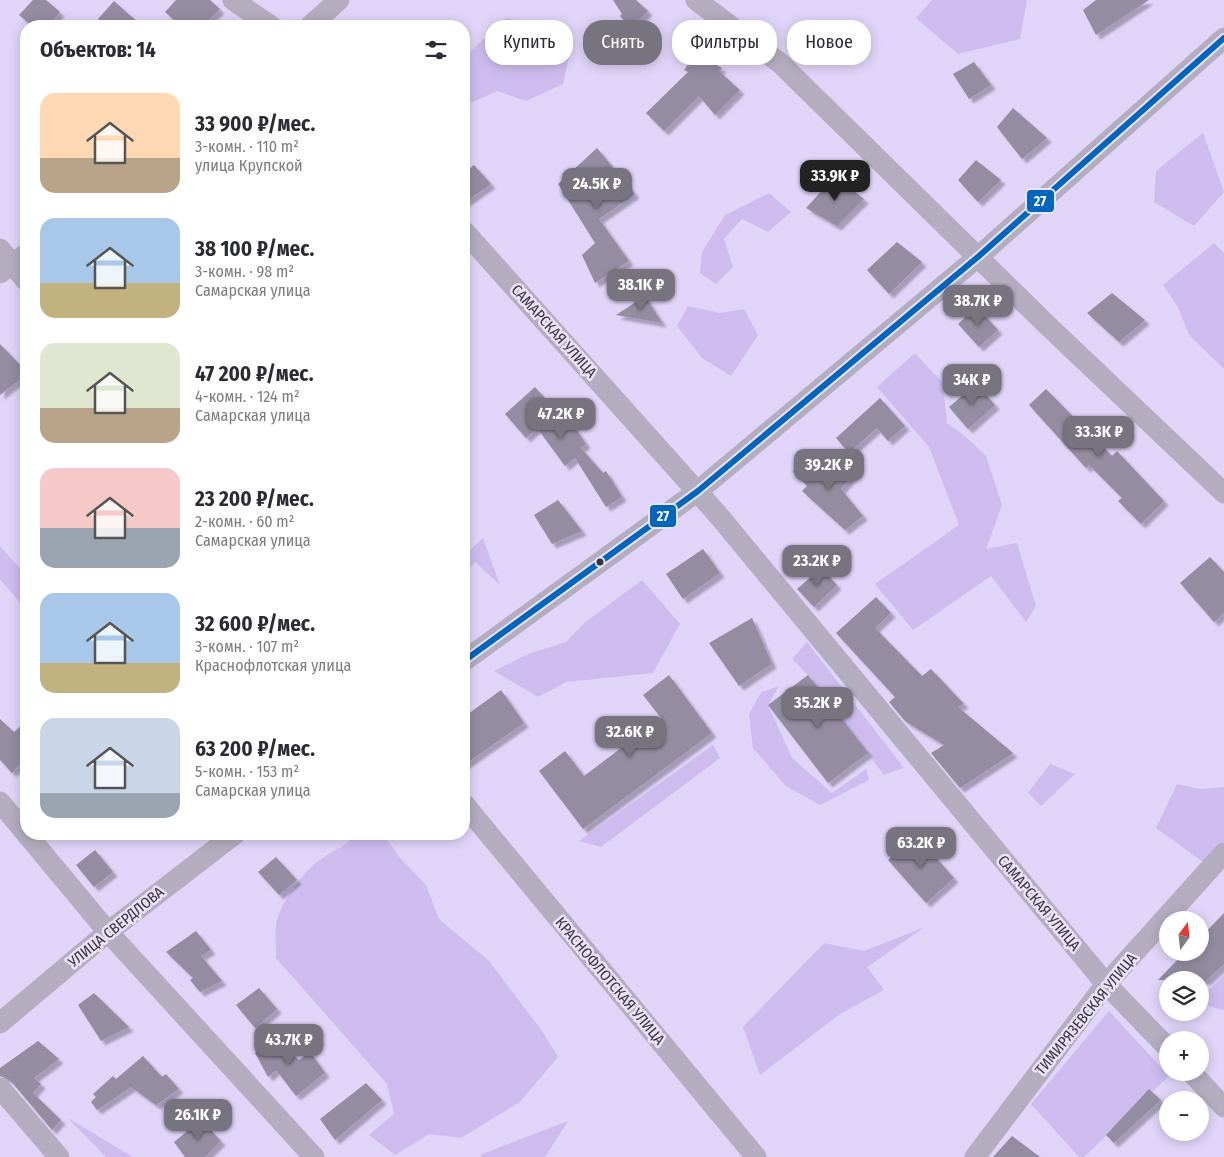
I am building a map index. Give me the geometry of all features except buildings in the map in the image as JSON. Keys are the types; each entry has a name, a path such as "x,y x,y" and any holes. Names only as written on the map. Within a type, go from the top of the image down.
{"street":[{"path":"233,0 262,20"},
{"path":"317,20 339,0"},
{"path":"696,0 780,63 979,256 1044,322 1224,493"},
{"path":"470,657 698,491 979,256 1224,38"},
{"name":"САМАРСКАЯ УЛИЦА","path":"470,238 698,491 1106,984 1159,1039"},
{"path":"0,802 20,826"},
{"name":"КРАСНОФЛОТСКАЯ УЛИЦА","path":"470,811 756,1157"},
{"path":"32,840 108,932 314,1157"},
{"name":"УЛИЦА СВЕРДЛОВА","path":"0,1022 108,932 227,840"},
{"name":"ТИМИРЯЗЕВСКАЯ УЛИЦА","path":"975,1157 1106,984 1224,853"},
{"path":"1199,1081 1224,1107"},
{"path":"0,1088 58,1157"}],"shaded area":[{"path":"0,0 1224,0 1224,1157 0,1157"},
{"path":"932,0 1027,0 1020,39 958,54 916,18"},
{"path":"485,38 485,65 567,65 563,84 526,101 497,91 470,103 470,52"},
{"path":"1203,133 1224,192 1194,226 1154,202 1156,171"},
{"path":"769,193 791,212 768,232 742,219 724,239 733,267 716,284 700,273 702,252 725,215"},
{"path":"1214,243 1224,253 1224,369 1189,335 1178,307 1163,285"},
{"path":"688,306 720,313 744,309 758,335 731,376 702,358 677,326"},
{"path":"915,353 943,383 947,423 965,436 986,456 1002,505 986,549 1017,543 1036,606 1026,622 991,576 913,630 875,584 959,525 929,447 877,387"},
{"path":"483,538 500,585 475,562 470,567 470,550"},
{"path":"0,546 20,568 20,603 0,579"},
{"path":"642,580 680,624 653,673 566,682 538,697 494,671 528,654 566,642 584,623"},
{"path":"807,642 904,768 884,775 808,675 792,659"},
{"path":"779,686 768,705 792,758 832,793 866,769 869,780 820,805 786,786 753,748 749,714 761,692"},
{"path":"713,745 720,758 601,847 579,841"},
{"path":"1050,764 1075,774 1041,806 1028,793"},
{"path":"1177,784 1200,789 1224,787 1224,841 1206,864 1156,828"},
{"path":"350,840 387,840 401,859 426,885 439,919 489,961 542,1031 558,1057 520,1102 461,1138 429,1134 395,1155 369,1135 394,1114 387,1084 276,958 276,926 281,909 307,871 314,864"},
{"path":"925,927 867,967 884,990 840,1014 760,1075 743,1027 824,943 864,951"},
{"path":"1224,975 1224,1010 1209,1006 1209,990"},
{"path":"1109,1011 1159,1065 1159,1081 1164,1081 1084,1157 1079,1157 1031,1104"},
{"path":"68,1118 128,1154 132,1157 106,1157"},
{"path":"568,1121 545,1157 481,1157 482,1154"}],"transit line":[{"name":"27","path":"470,657 698,491 979,256 1224,38"}]}
